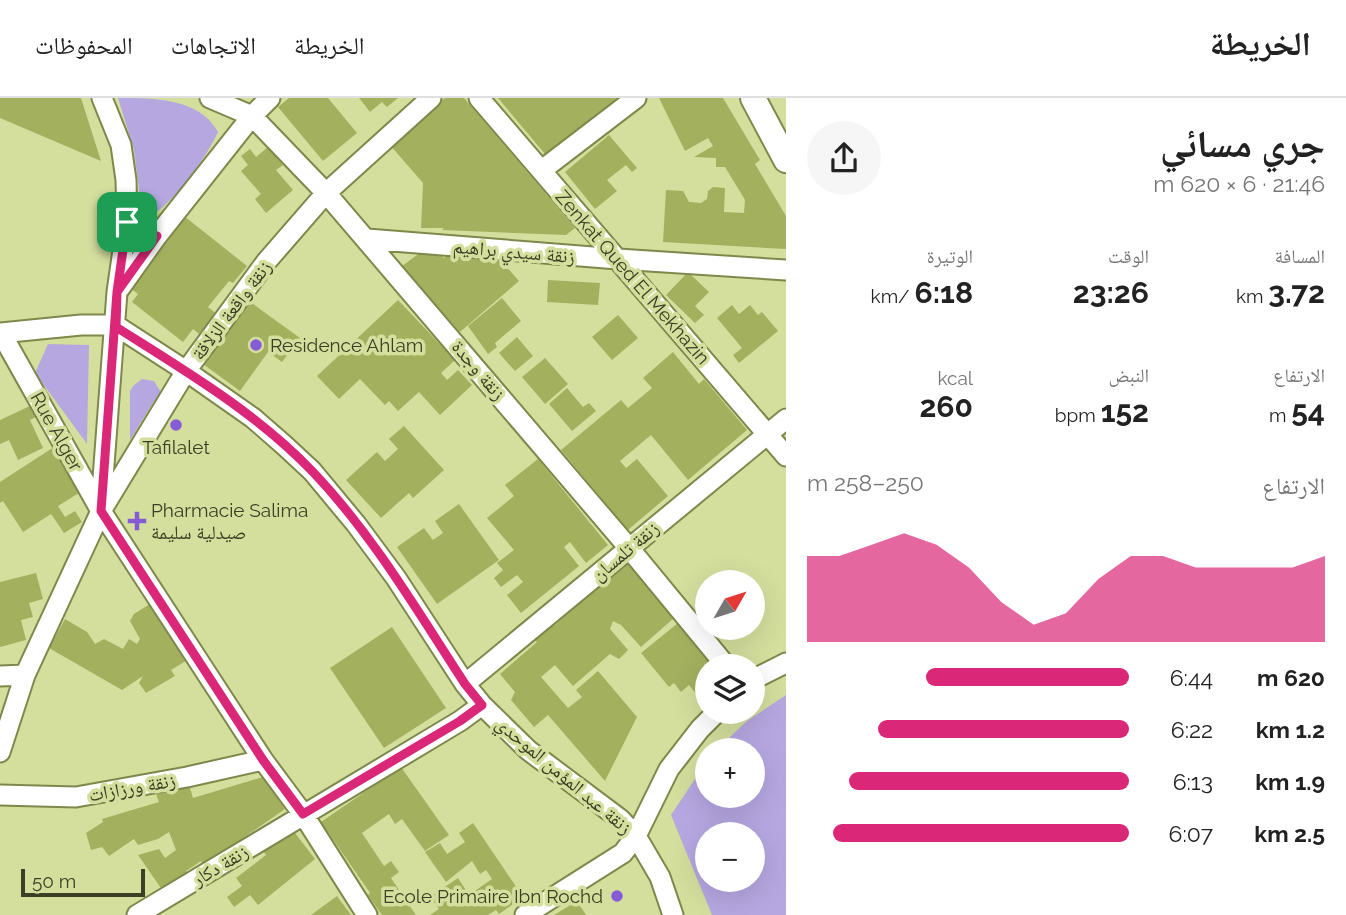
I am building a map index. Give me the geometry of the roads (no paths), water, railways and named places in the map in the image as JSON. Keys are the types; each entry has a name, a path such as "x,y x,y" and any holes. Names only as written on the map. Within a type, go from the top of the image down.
{"street":[{"path":"101,511 117,292 127,222 121,145 103,98"},
{"name":"زنقة وجدة","path":"210,98 252,116 326,193 716,654"},
{"path":"117,292 157,236 252,116 271,98"},
{"name":"زنقة واقعة الزلاقة","path":"0,752 25,676 101,511 186,371 266,262 326,193 430,98"},
{"name":"Zenkat Qued El Mekhazin","path":"480,98 786,456"},
{"path":"542,170 636,98"},
{"path":"753,98 786,160"},
{"path":"127,222 157,236"},
{"name":"زنقة سيدي براهيم","path":"367,239 786,270"},
{"path":"1,333 80,325 116,327"},
{"name":"زنقة عبد المؤمن الموحدي","path":"116,327 253,418 339,500 482,705 528,750 620,820 636,836 660,877 673,915"},
{"name":"Rue Alger","path":"1,333 101,511 367,915"},
{"name":"زنقة تلمسان","path":"465,684 786,419"},
{"path":"107,443 136,454"},
{"path":"765,674 786,663"},
{"path":"0,676 25,676"},
{"name":"زنقة دكار","path":"137,915 460,721 482,705"},
{"path":"525,915 623,853 636,836 669,769 705,724"},
{"name":"زنقة ورزازات","path":"0,795 76,797 176,780 263,760"}],"place":[{"name":"Residence Ahlam","path":"256,345"},
{"name":"Tafilalet","path":"176,425"},
{"name":"Pharmacie Salima صيدلية سليمة","path":"137,521"},
{"name":"Ecole Primaire Ibn Rochd","path":"617,896"}]}
